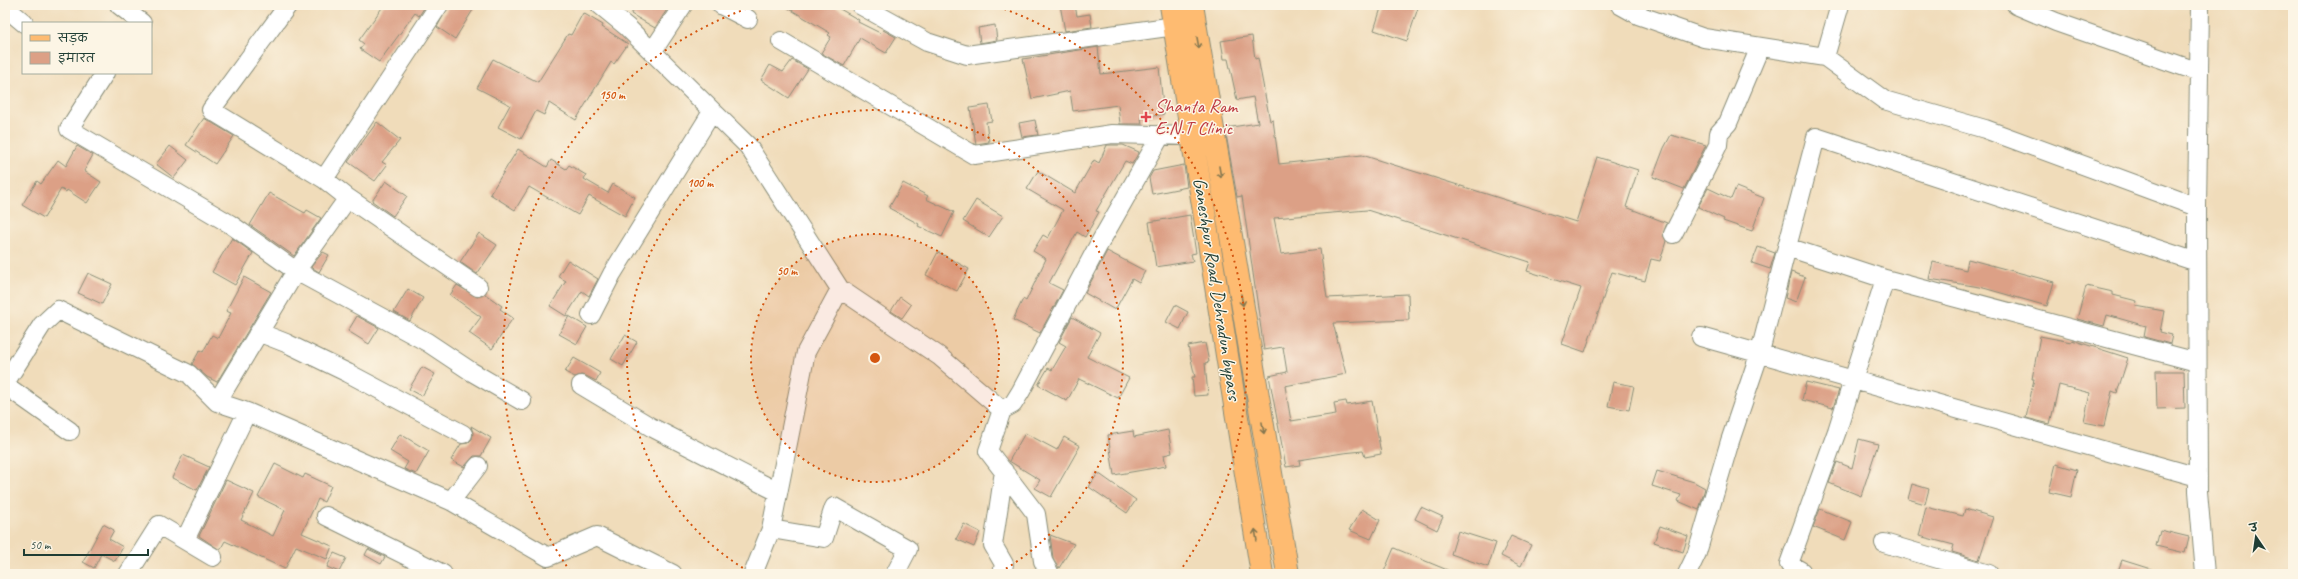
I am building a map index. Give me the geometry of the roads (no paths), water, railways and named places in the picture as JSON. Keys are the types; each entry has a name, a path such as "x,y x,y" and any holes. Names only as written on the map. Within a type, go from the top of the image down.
{"main road":[{"path":"1192,5 1288,574"},
{"name":"Ganeshpur Road, Dehradun bypass","path":"1173,15 1262,574"}],"street":[{"path":"119,5 141,22"},
{"path":"288,5 211,110 324,179 348,198 478,287"},
{"path":"324,179 439,5"},
{"path":"600,5 652,52 748,146 840,290 939,356 1002,410"},
{"path":"652,52 683,5"},
{"path":"721,5 748,19"},
{"path":"860,5 927,42 967,56 1173,15"},
{"path":"1620,5 1638,15 1704,38 1825,57 1884,100 1986,129 2197,207"},
{"path":"1825,57 1840,5"},
{"path":"2016,5 2199,72"},
{"path":"2200,5 2197,207 2198,477 2205,574"},
{"path":"5,7 23,22"},
{"path":"781,41 974,155 1112,134 1192,136"},
{"path":"1673,234 1718,145 1719,133 1728,123 1760,47"},
{"path":"96,76 69,129 230,224 296,271 427,342 472,372 522,401"},
{"path":"591,315 612,274 712,112"},
{"path":"1050,574 1043,561 1036,514 988,451 1002,410 1013,404 1021,391 1098,246 1161,135"},
{"path":"1687,574 1697,553 1730,441 1760,352 1816,137 2197,262"},
{"path":"217,402 256,335 296,271 348,198"},
{"path":"1787,247 1885,279 2198,362"},
{"path":"1801,574 1801,571 1789,564 1837,432 1885,279"},
{"path":"754,574 771,529 806,352 840,290"},
{"path":"70,431 5,384 42,325 58,310 189,374 217,402 247,412 451,501 548,557 597,536 673,574"},
{"path":"256,335 263,334 286,343 348,373 463,434"},
{"path":"1700,337 1760,352 1853,380 2198,477"},
{"path":"581,385 651,427 778,492"},
{"path":"185,540 247,412"},
{"path":"451,501 478,466"},
{"path":"1002,574 1004,564 993,545 1004,471"},
{"path":"771,529 824,538 834,507 908,549 895,574"},
{"path":"326,516 443,574"},
{"path":"128,574 159,525 213,557"},
{"path":"1884,543 1989,574"}],"place":[{"name":"Shanta Ram E.N.T Clinic","path":"1146,117"}]}
